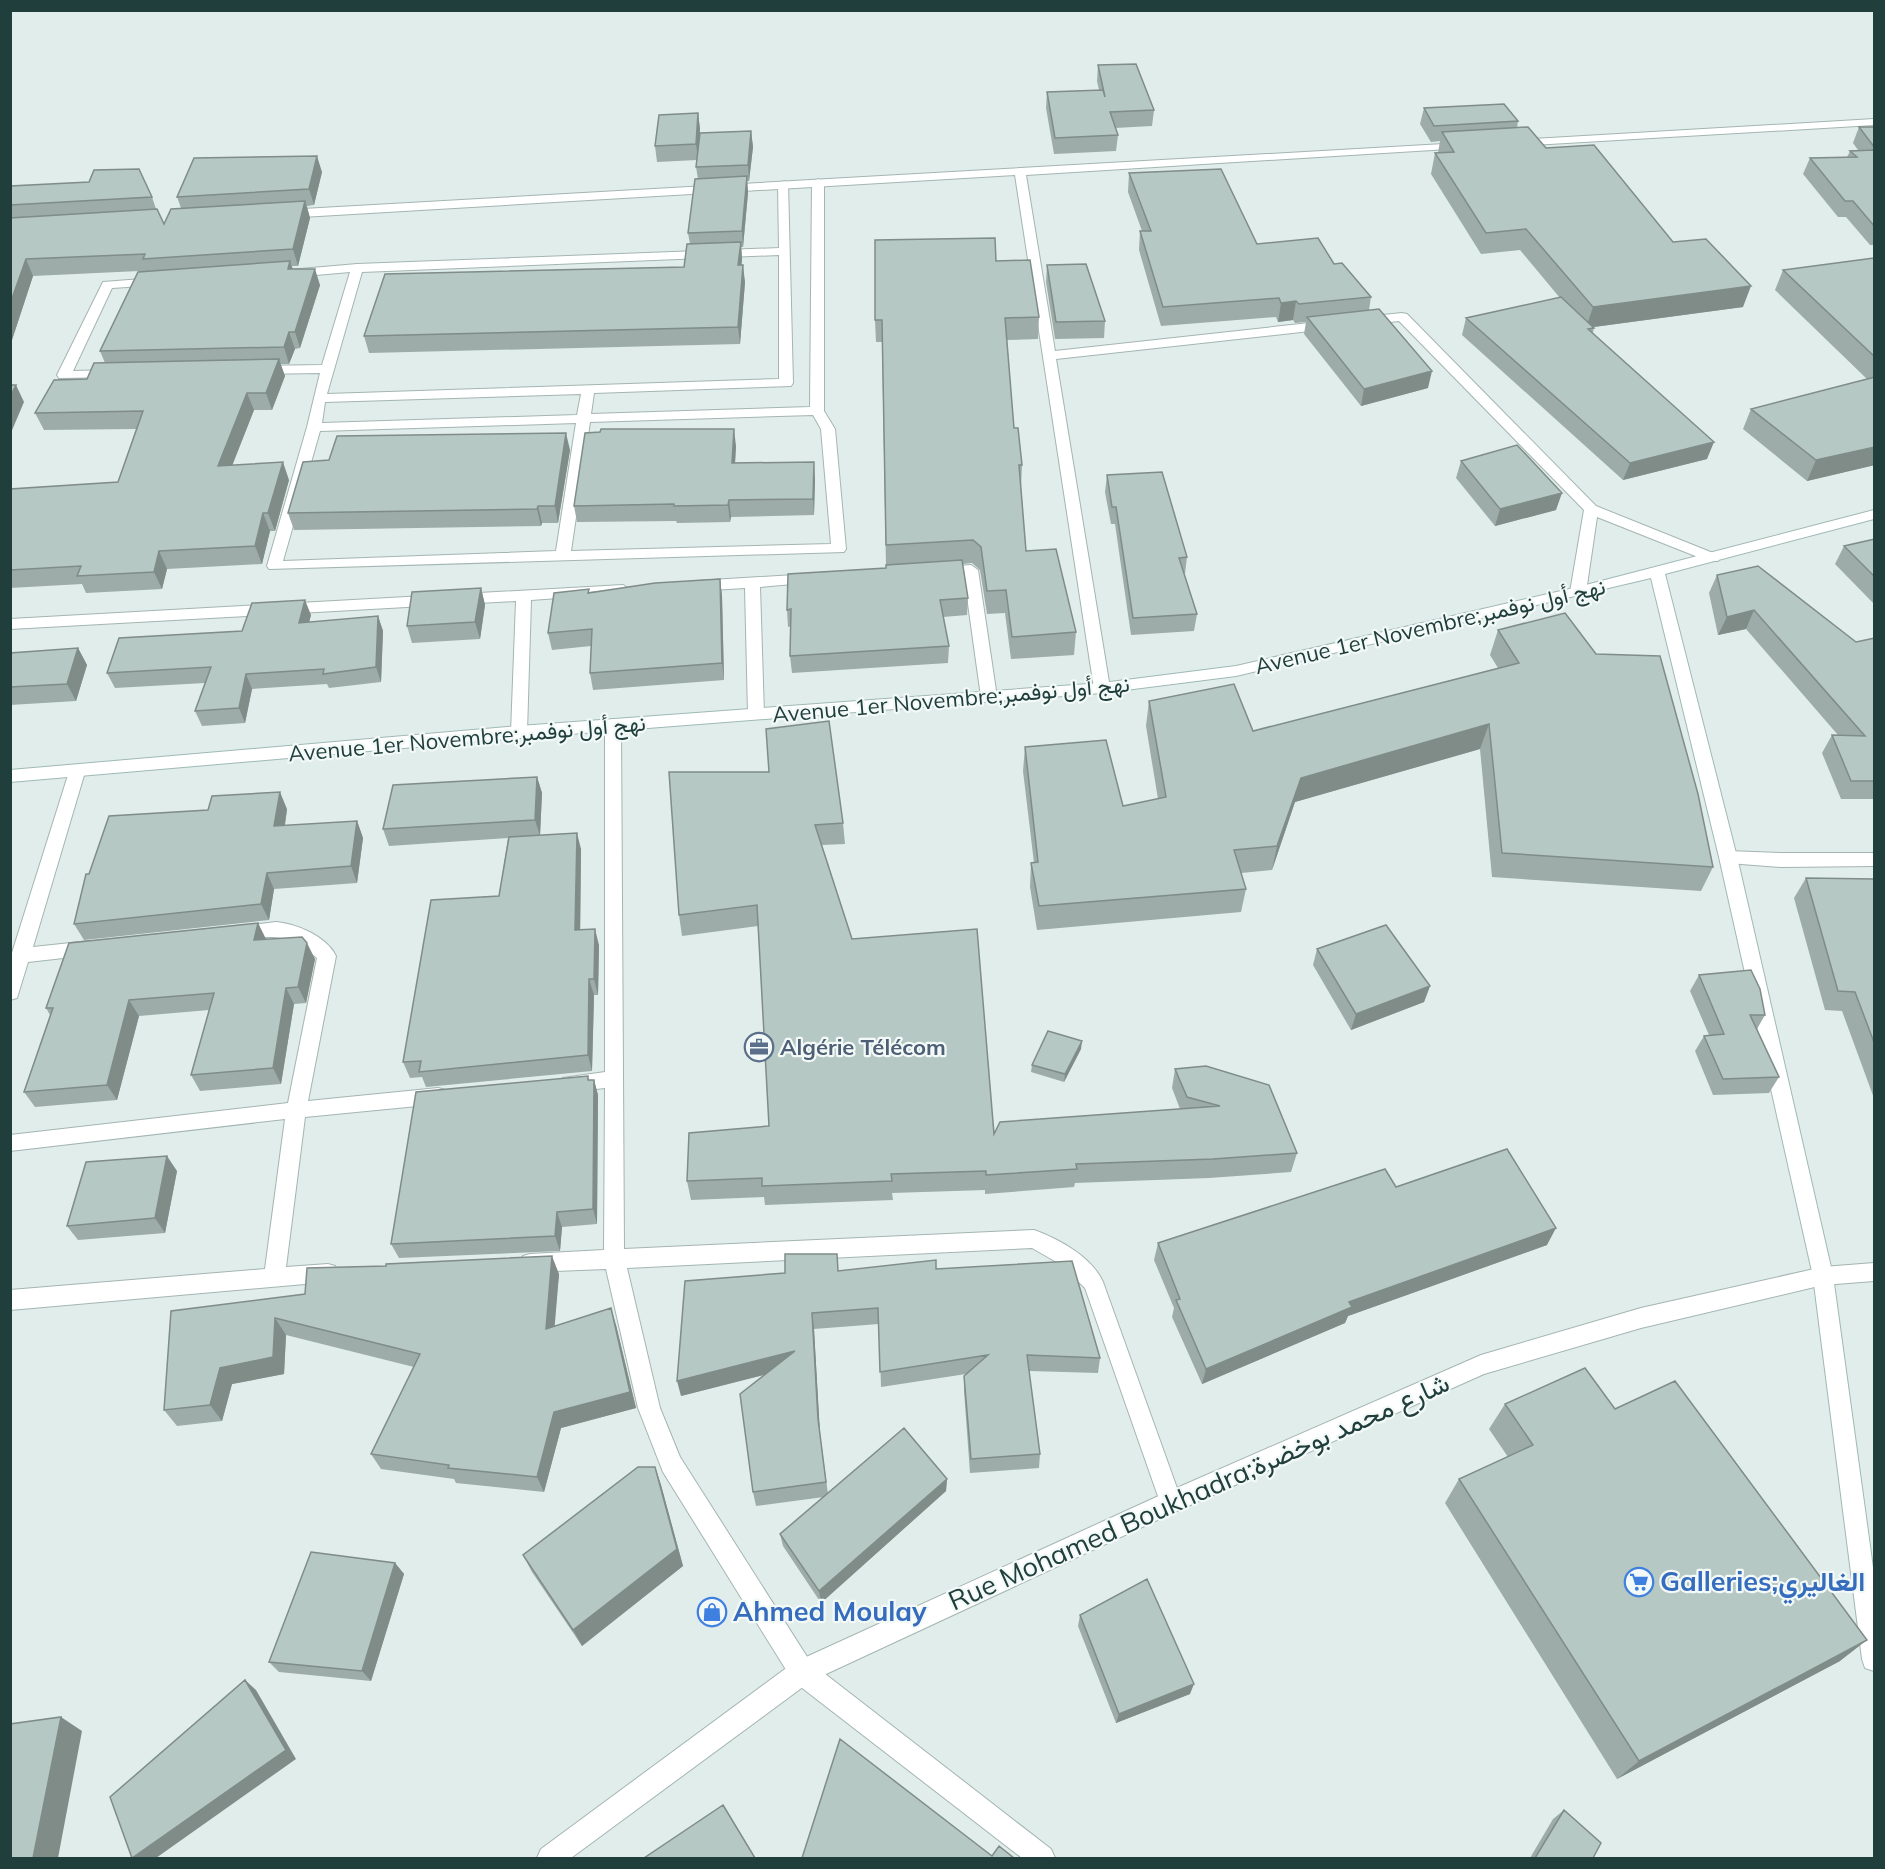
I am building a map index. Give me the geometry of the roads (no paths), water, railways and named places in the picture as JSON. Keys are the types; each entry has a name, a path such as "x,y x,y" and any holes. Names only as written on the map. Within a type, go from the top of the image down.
{"street":[{"path":"1508,143 1875,122"},
{"path":"272,214 1473,145"},
{"path":"1020,172 1102,688"},
{"path":"357,268 274,566 563,555 839,549 828,429 817,411 818,183"},
{"path":"784,185 785,398"},
{"path":"274,274 357,268 785,251"},
{"path":"121,374 64,375 107,285 166,281"},
{"path":"1049,356 1402,317 1591,509 1713,558"},
{"path":"248,371 328,369"},
{"path":"319,398 588,390 785,398 817,411"},
{"path":"563,555 588,390"},
{"path":"314,427 585,418 785,398"},
{"path":"1578,592 1591,509"},
{"name":"Avenue 1er Novembre;نهج أول نوفمبر","path":"10,776 519,732 1102,688 1236,671 1578,592 1875,514"},
{"path":"925,573 971,570 989,697"},
{"path":"1657,571 1728,857 1823,1276 1875,1659"},
{"path":"680,586 821,579"},
{"path":"752,583 756,714"},
{"path":"10,624 644,588"},
{"path":"519,732 524,595"},
{"path":"613,725 614,1258 649,1408 672,1464 802,1672 1042,1858"},
{"path":"10,993 77,772"},
{"path":"1728,857 1781,860 1875,860"},
{"path":"214,935 282,928 307,938 327,956 296,1110 274,1276"},
{"path":"20,956 111,946"},
{"path":"556,1085 615,1079"},
{"path":"10,1143 296,1110 462,1094"},
{"path":"508,1264 1034,1239 1067,1257 1093,1282 1170,1502"},
{"path":"10,1300 274,1276 344,1272"},
{"name":"Rue Mohamed Boukhadra;شارع محمد بوخضرة","path":"550,1858 802,1672 1170,1502 1481,1365 1641,1318 1823,1276 1875,1272"}],"place":[{"name":"Algérie Télécom","path":"759,1047"},
{"name":"Galleries;الغاليري","path":"1639,1582"},
{"name":"Ahmed Moulay","path":"712,1612"}]}
